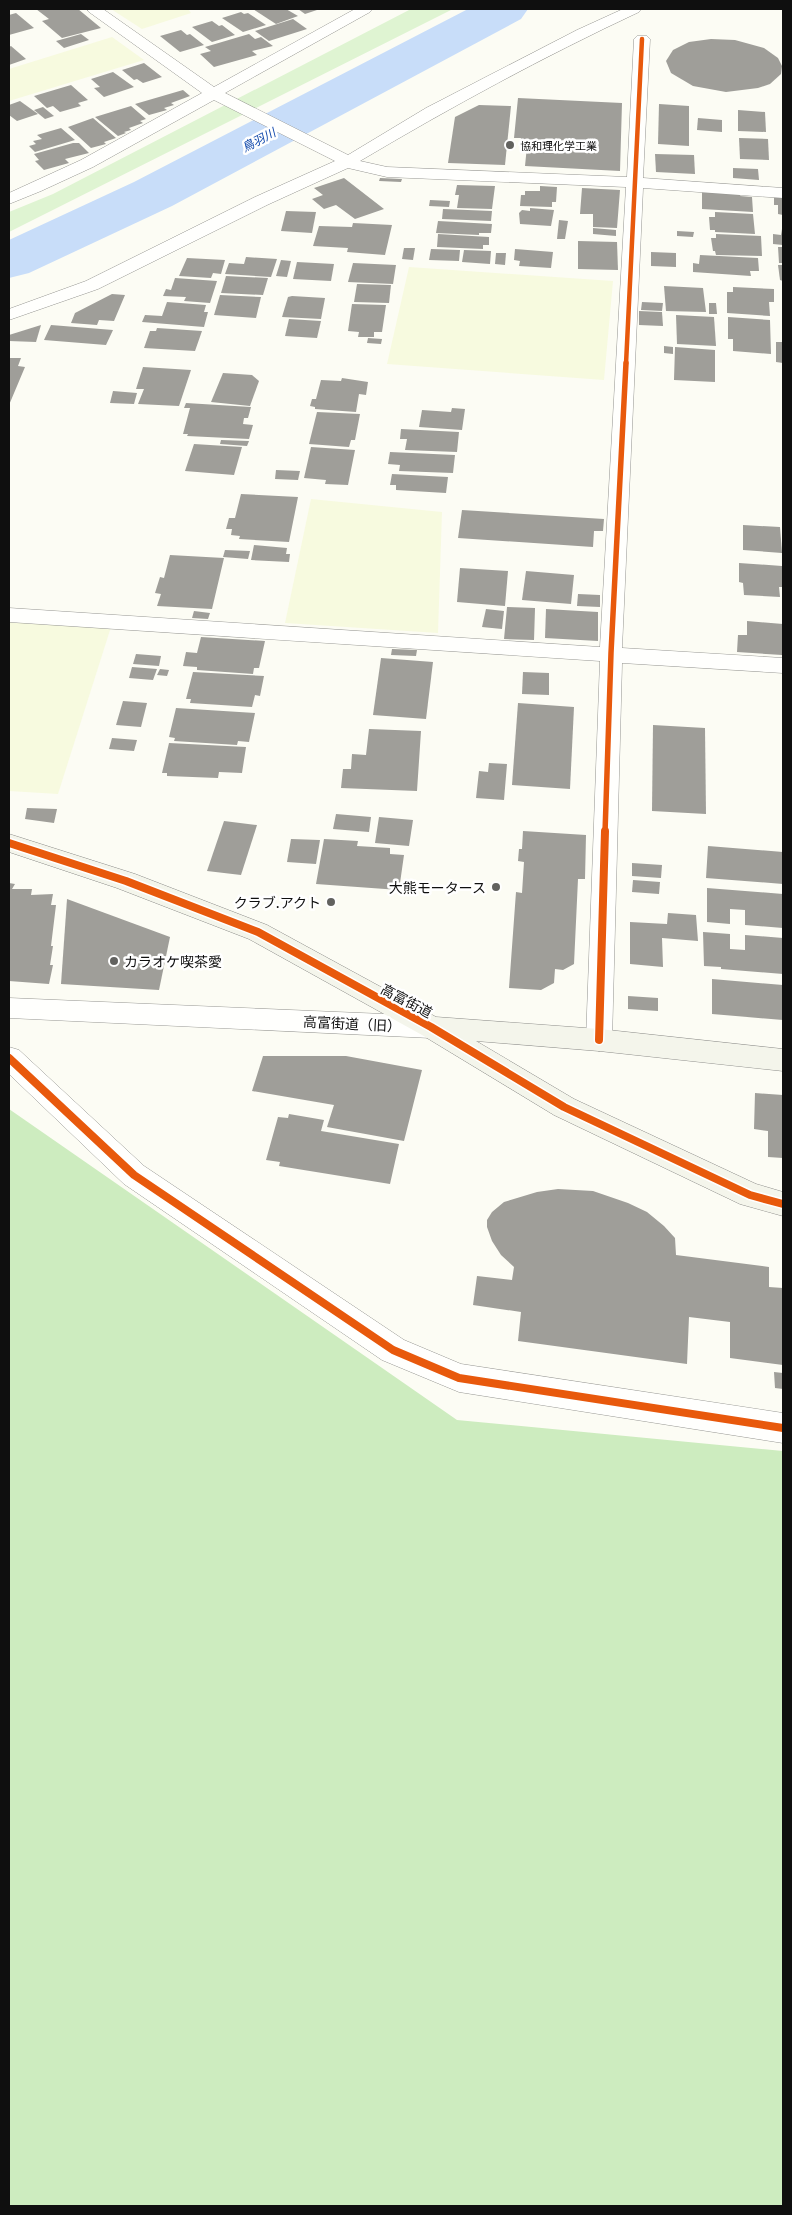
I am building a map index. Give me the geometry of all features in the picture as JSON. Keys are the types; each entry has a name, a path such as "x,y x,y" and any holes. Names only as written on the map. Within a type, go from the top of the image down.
{"street":[{"path":"94,9 192,80 216,95 359,167 387,172 634,182 783,194"},
{"path":"9,199 46,184 135,139 216,95 365,9"},
{"path":"9,316 92,286 261,201 582,33 634,9"},
{"path":"599,1040 611,653 642,38"},
{"path":"9,615 611,653 783,666"},
{"name":"高富街道","path":"9,843 126,882 258,932 431,1027 564,1107 750,1195 783,1204"},
{"name":"高富街道（旧）","path":"9,1008 431,1027 599,1040 783,1060"},
{"path":"9,1058 134,1175 393,1350 459,1378 783,1428"}],"green space":[{"path":"111,9 188,9 191,13 142,29"},
{"path":"411,9 453,9 9,232 9,212 53,194"},
{"path":"112,37 144,60 9,101 9,69"},
{"path":"409,267 613,281 604,380 387,364"},
{"path":"311,499 442,512 438,633 285,623"},
{"path":"9,622 111,627 58,794 9,791"},
{"path":"9,1109 457,1420 783,1451 783,2206 9,2206"}],"building":[{"path":"36,9 78,9 101,28 62,38 42,21 49,19"},
{"path":"253,9 286,9 298,16 276,24"},
{"path":"298,9 320,9 305,14"},
{"path":"241,12 244,14 248,13 266,25 243,32 222,18"},
{"path":"16,13 34,28 9,35 9,15"},
{"path":"293,19 307,29 269,41 255,31"},
{"path":"212,21 219,26 222,25 235,35 212,42 192,27"},
{"path":"181,30 187,35 190,34 204,45 180,52 160,36"},
{"path":"81,34 89,40 64,48 56,41"},
{"path":"249,34 255,39 261,37 273,46 252,51 257,55 214,67 200,54 211,51 205,47"},
{"path":"711,39 735,40 764,48 778,58 782,66 781,74 770,84 758,88 726,92 693,86 671,73 666,61 673,50 689,42"},
{"path":"11,46 26,59 9,65 9,47"},
{"path":"144,63 162,77 143,83 137,79 134,80 122,70"},
{"path":"113,72 134,87 104,97 94,88 100,87 91,79"},
{"path":"71,85 88,100 78,103 81,106 60,112 53,106 47,108 34,96"},
{"path":"183,90 190,96 171,103 174,105 164,108 167,110 149,115 135,104"},
{"path":"518,98 622,103 620,171 525,166 527,146 520,145 521,138 514,138"},
{"path":"20,101 38,114 17,121 9,115 9,105"},
{"path":"659,104 689,106 689,146 658,144"},
{"path":"479,105 511,106 505,165 448,163 455,117"},
{"path":"131,106 146,119 140,121 143,123 129,128 131,130 118,136 95,117"},
{"path":"43,107 54,116 45,119 34,110"},
{"path":"738,110 765,112 766,132 738,131"},
{"path":"93,118 116,138 104,142 106,144 91,148 68,127"},
{"path":"698,118 722,120 722,132 697,130"},
{"path":"61,128 75,140 35,152 29,146 36,144 33,141 42,139 37,135"},
{"path":"739,138 768,139 769,160 740,159"},
{"path":"79,143 89,153 65,159 69,163 44,170 35,161 39,160 34,154"},
{"path":"655,154 694,155 695,174 656,172"},
{"path":"733,168 758,169 759,180 733,178"},
{"path":"344,178 384,209 355,219 336,205 324,209 312,199 323,195 314,188"},
{"path":"380,178 402,179 401,182 379,181"},
{"path":"457,185 495,186 492,209 457,208 459,195 455,195"},
{"path":"540,186 557,187 556,202 552,202 552,207 520,206 521,195 525,195 525,191 540,191"},
{"path":"582,188 620,190 617,228 593,227 593,214 580,214"},
{"path":"702,192 741,194 740,196 752,197 753,212 702,209"},
{"path":"774,196 783,196 783,215 778,214 778,205 774,205"},
{"path":"430,200 450,201 449,207 429,206"},
{"path":"530,208 554,210 551,226 520,224 519,213 522,210 530,211"},
{"path":"443,209 492,211 491,221 442,219"},
{"path":"286,211 316,212 312,233 281,231"},
{"path":"715,212 753,214 755,234 715,232 715,230 710,230 709,217 715,217"},
{"path":"559,220 568,221 565,239 557,239"},
{"path":"438,221 492,224 491,233 479,233 479,235 436,233"},
{"path":"353,223 392,225 385,255 347,252 348,248 313,246 319,226 352,227"},
{"path":"593,228 616,230 616,236 593,234"},
{"path":"782,229 783,245 773,244 773,234 781,235"},
{"path":"677,231 694,232 693,237 677,236"},
{"path":"438,234 489,237 489,245 483,245 483,249 437,247"},
{"path":"716,234 761,236 762,256 716,255 715,251 713,251 711,238 716,238"},
{"path":"578,241 617,242 618,270 578,269"},
{"path":"778,247 783,247 783,263 779,263"},
{"path":"404,248 415,248 413,260 402,259"},
{"path":"431,249 460,250 459,261 429,260"},
{"path":"515,249 553,252 551,268 519,266 520,261 514,260"},
{"path":"464,250 491,251 490,264 462,262"},
{"path":"651,252 676,253 676,267 651,266"},
{"path":"496,253 506,253 505,265 495,264"},
{"path":"700,255 758,258 759,271 750,271 751,276 693,272 693,263 699,264"},
{"path":"246,257 277,259 271,277 225,274 229,263 244,264"},
{"path":"187,258 225,260 221,274 213,273 211,278 179,276"},
{"path":"281,260 291,261 287,277 276,276"},
{"path":"297,262 334,264 331,281 293,279"},
{"path":"353,263 396,265 393,284 348,282"},
{"path":"778,265 783,265 783,281 780,280"},
{"path":"226,276 268,278 263,295 221,293"},
{"path":"175,278 217,281 210,303 184,301 186,297 163,296 166,289 171,290"},
{"path":"357,284 391,285 389,303 354,302"},
{"path":"664,286 703,288 706,312 666,311"},
{"path":"733,287 774,289 774,302 769,302 770,316 727,313 727,292 733,292"},
{"path":"112,294 125,295 114,321 99,320 97,325 71,323 75,313"},
{"path":"220,295 261,297 256,318 214,315"},
{"path":"288,297 325,298 321,319 282,317"},
{"path":"167,302 206,305 204,312 208,312 204,327 142,322 145,315 162,316"},
{"path":"642,302 663,303 662,311 641,310"},
{"path":"709,303 716,303 717,314 709,314"},
{"path":"352,304 386,305 382,332 374,332 374,337 358,337 359,332 348,331"},
{"path":"639,311 662,312 663,326 639,325"},
{"path":"676,315 714,317 716,346 677,344"},
{"path":"728,317 770,320 771,354 733,351 733,339 728,339"},
{"path":"289,319 321,321 317,338 285,336"},
{"path":"41,325 36,342 9,341 9,335"},
{"path":"51,325 113,330 106,345 44,340"},
{"path":"157,328 202,331 195,351 144,348 150,331 156,331"},
{"path":"368,338 382,339 381,344 367,343"},
{"path":"776,342 783,342 783,363 776,362"},
{"path":"664,346 673,347 673,354 664,353"},
{"path":"675,347 715,350 715,382 674,380"},
{"path":"9,358 21,358 18,366 25,367 9,405"},
{"path":"143,367 191,370 179,406 138,404 144,389 136,389"},
{"path":"223,373 252,375 259,381 250,406 211,402"},
{"path":"342,378 368,382 366,395 359,394 356,412 315,409 315,407 310,406 312,399 316,399 321,380 341,381"},
{"path":"113,391 137,393 134,404 110,403"},
{"path":"186,403 251,407 248,418 244,418 243,424 253,425 249,439 187,436 188,434 183,434 190,408 184,408"},
{"path":"452,408 465,409 462,430 419,427 422,410 451,412"},
{"path":"317,412 360,414 355,440 351,440 349,447 309,444"},
{"path":"401,429 459,432 457,452 405,450 407,439 400,439"},
{"path":"221,440 249,441 247,446 220,444"},
{"path":"194,444 242,447 234,475 185,471"},
{"path":"311,447 355,450 348,485 325,484 326,480 304,478"},
{"path":"390,452 455,455 453,473 399,471 400,465 388,464"},
{"path":"276,470 300,471 298,480 275,479"},
{"path":"392,474 448,477 446,493 396,490 396,485 390,485"},
{"path":"241,494 298,497 289,542 239,539 240,536 231,535 232,529 226,529 229,518 235,518"},
{"path":"462,510 604,519 603,531 594,531 593,547 458,538"},
{"path":"743,525 780,527 782,553 743,550"},
{"path":"254,545 287,548 286,554 290,554 289,562 251,560"},
{"path":"225,550 250,551 248,559 223,557"},
{"path":"170,555 224,558 212,609 157,606 161,594 155,593 160,577 164,578"},
{"path":"739,563 782,566 783,587 779,587 780,597 744,595 743,583 739,582"},
{"path":"460,568 508,571 505,606 457,602"},
{"path":"526,571 574,575 571,604 522,600"},
{"path":"578,594 600,595 600,607 577,606"},
{"path":"507,607 535,608 534,640 504,639"},
{"path":"486,609 504,611 502,629 482,627"},
{"path":"546,609 598,612 598,641 545,638"},
{"path":"194,611 210,613 208,619 192,618"},
{"path":"747,621 783,624 782,655 737,652 738,635 747,635"},
{"path":"201,637 265,641 259,668 254,668 253,674 197,670 197,667 183,666 186,652 197,653"},
{"path":"392,649 417,650 416,656 391,655"},
{"path":"136,654 161,656 159,666 133,664"},
{"path":"381,658 433,662 426,719 373,715"},
{"path":"132,667 157,669 153,680 129,678"},
{"path":"160,669 169,670 167,676 157,675"},
{"path":"193,672 264,676 260,696 255,695 252,707 190,703 191,699 186,699"},
{"path":"523,672 549,673 549,695 522,694"},
{"path":"123,701 147,703 141,727 116,725"},
{"path":"518,703 574,707 570,789 512,785"},
{"path":"176,708 255,713 249,742 238,741 237,745 174,741 175,738 169,737"},
{"path":"653,725 705,728 706,814 652,811"},
{"path":"369,729 421,731 417,791 341,788 343,769 351,769 352,754 366,755"},
{"path":"112,738 137,740 134,751 109,749"},
{"path":"169,743 246,747 242,773 219,772 218,778 167,776 167,773 162,773"},
{"path":"489,763 507,764 504,800 476,798 479,771 488,772"},
{"path":"27,808 57,809 54,823 25,819"},
{"path":"336,814 371,817 369,832 333,829"},
{"path":"379,817 413,820 409,846 375,843"},
{"path":"224,821 257,825 241,875 207,871"},
{"path":"523,831 586,835 585,879 578,879 574,964 563,970 555,969 554,983 541,990 509,988 516,892 522,893 524,862 518,861 519,849 522,849"},
{"path":"291,839 320,840 316,864 287,862"},
{"path":"324,839 358,841 357,846 390,848 390,854 404,855 399,890 316,884"},
{"path":"708,846 783,852 783,884 706,878"},
{"path":"632,863 662,865 661,878 632,876"},
{"path":"633,880 660,882 659,894 632,892"},
{"path":"9,883 15,884 12,889 32,889 31,895 53,894 51,905 56,905 50,965 53,965 49,984 9,981"},
{"path":"707,888 783,894 783,928 745,925 745,910 730,909 730,924 707,922"},
{"name":"カラオケ喫茶愛","path":"67,899 170,937 159,990 61,984"},
{"path":"668,913 696,915 698,941 662,938 663,967 630,964 630,922 667,924"},
{"path":"703,932 730,934 730,949 745,950 745,935 783,938 783,974 704,966"},
{"path":"712,979 783,985 783,1020 712,1014"},
{"path":"628,996 658,998 658,1011 628,1009"},
{"path":"263,1056 346,1056 422,1070 404,1141 327,1127 334,1105 252,1091"},
{"path":"755,1093 783,1095 783,1158 768,1157 768,1131 754,1129"},
{"path":"289,1114 324,1120 321,1131 399,1144 390,1184 279,1166 280,1162 266,1160 278,1117 288,1118"},
{"path":"558,1189 593,1191 628,1203 647,1212 675,1238 676,1255 769,1267 769,1287 783,1288 783,1365 730,1358 730,1322 689,1317 687,1364 518,1341 521,1312 473,1305 477,1276 512,1280 514,1267 501,1255 492,1241 487,1227 487,1220 492,1212 504,1202 537,1192"},
{"path":"774,1372 783,1373 783,1389 775,1388"}],"waterway":[{"name":"鳥羽川","path":"9,261 153,194 504,9"}],"cycle path":[{"path":"599,1040 611,653 642,39"},
{"path":"9,843 126,881 258,932 431,1027 564,1107 750,1195 783,1204"},
{"path":"9,1058 134,1175 393,1350 459,1378 783,1428"}],"place":[{"name":"協和理化学工業","path":"510,145"},
{"name":"大熊モータース","path":"496,887"},
{"name":"クラブ.アクト","path":"331,902"},
{"name":"カラオケ喫茶愛","path":"114,961"}]}
